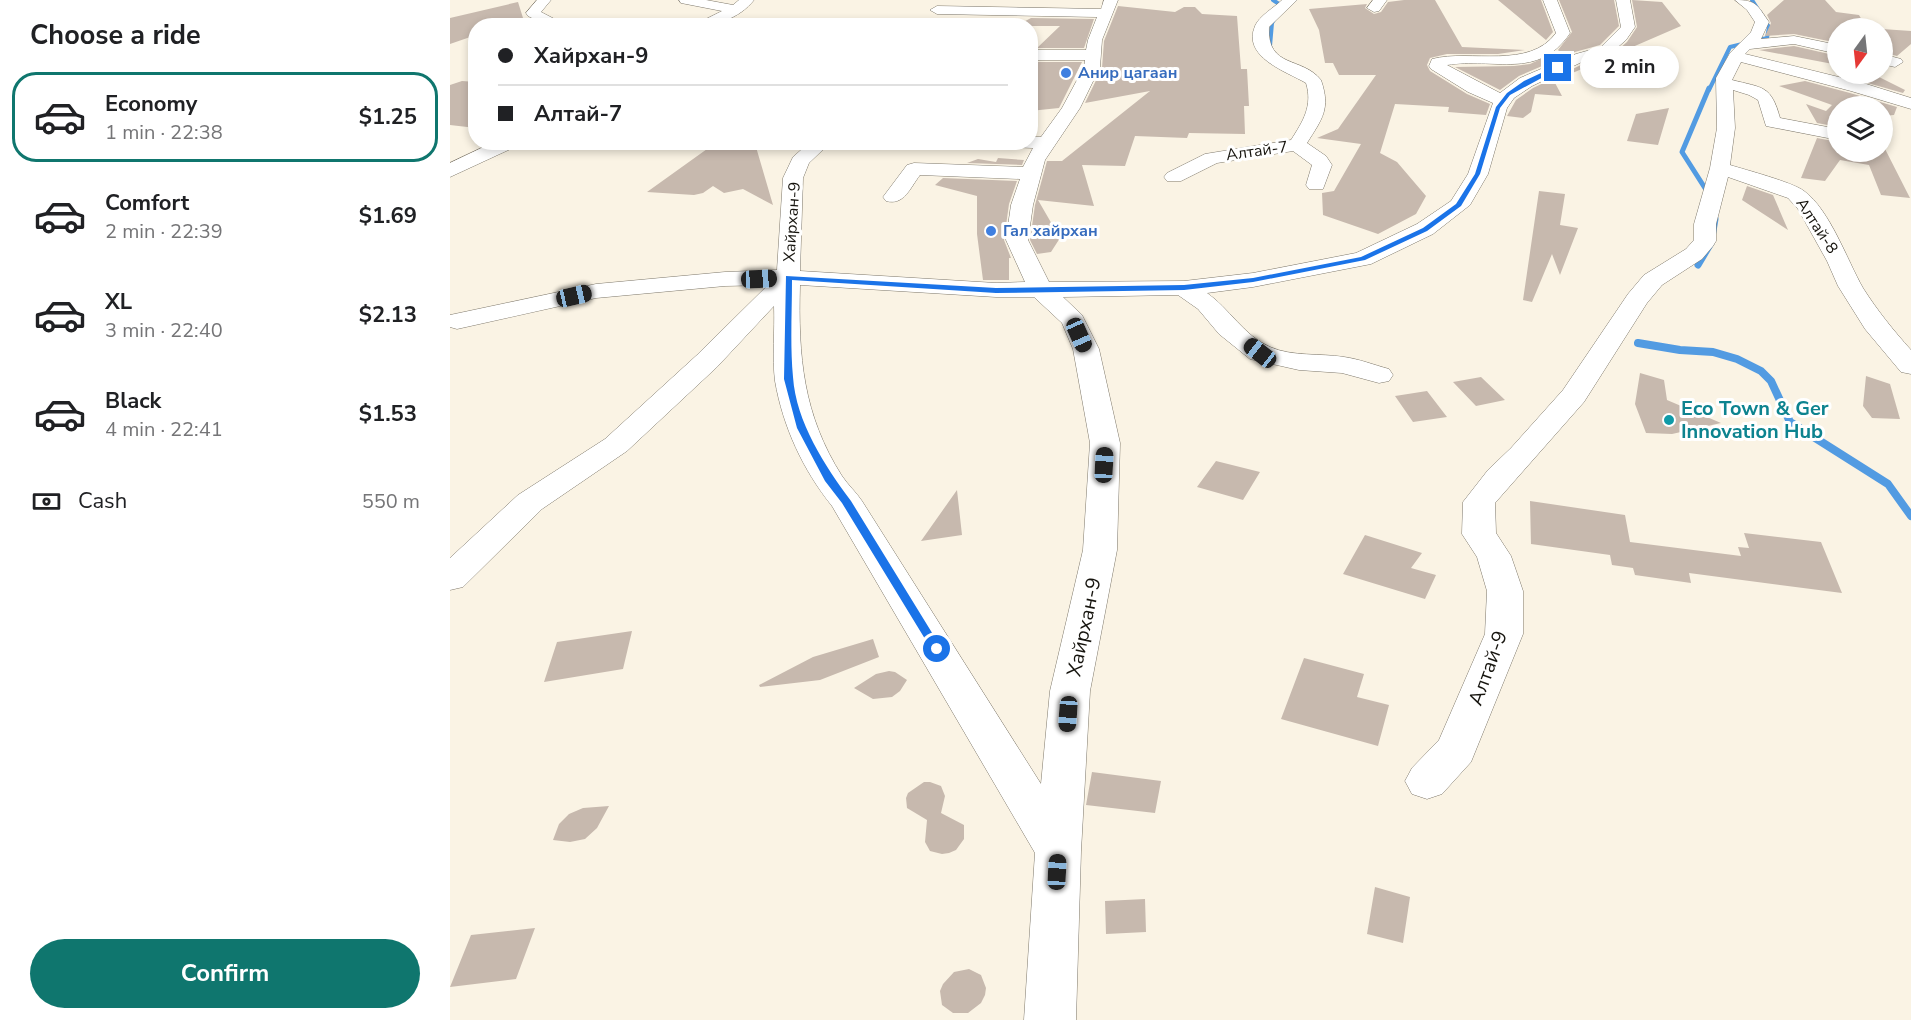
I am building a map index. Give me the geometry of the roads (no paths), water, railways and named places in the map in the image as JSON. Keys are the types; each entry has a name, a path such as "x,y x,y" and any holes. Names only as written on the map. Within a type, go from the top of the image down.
{"street":[{"path":"544,0 533,13 544,18"},
{"path":"686,0 736,10"},
{"path":"718,18 736,10 747,0"},
{"name":"Алтай-7","path":"1174,177 1212,158 1297,145 1316,114 1318,95 1313,80 1266,54 1261,40 1262,26 1290,0"},
{"path":"1503,101 1437,66 1438,62 1507,60 1528,57 1551,48 1563,33 1550,0"},
{"path":"1040,289 1184,288 1253,280 1363,259 1425,229 1459,205 1478,174 1498,108 1509,94 1526,82 1581,57 1606,50 1617,41 1628,27 1623,0"},
{"path":"1720,168 1726,128 1724,78 1745,46 1758,34 1762,22 1752,8 1742,0"},
{"path":"932,5 1109,6"},
{"name":"Хайрхан-9","path":"1050,1020 1058,850 1070,691 1100,550 1105,443 1086,349 1073,320 1040,289 1017,240 1022,205 1035,160 1071,108 1092,67 1095,40 1109,6"},
{"path":"1745,46 1794,40 1827,48"},
{"path":"1745,46 1911,104"},
{"path":"1038,55 1092,55"},
{"path":"1724,82 1755,91 1766,98 1772,122 1827,133"},
{"path":"1038,143 1046,143"},
{"path":"1297,145 1319,160 1322,165 1316,185"},
{"path":"450,171 493,150"},
{"name":"Хайрхан-9","path":"813,150 800,161 793,178 789,277 789,379 801,428 829,481 846,501 1058,850"},
{"name":"Алтай-8","path":"1720,168 1795,194 1807,206 1839,261 1850,286 1878,329 1911,366"},
{"name":"Алтай-9","path":"1427,781 1456,750 1504,634 1505,591 1494,556 1479,534 1479,502 1574,396 1637,299 1653,280 1694,254 1705,241 1705,224 1720,168"},
{"path":"893,197 914,169 1031,173"},
{"path":"457,321 596,291 725,279 789,277"},
{"path":"450,546 530,502 616,445 707,361 789,277"},
{"name":"Хайрхан-9","path":"789,277 986,290 1040,289"},
{"path":"1184,288 1207,304 1228,328 1260,353 1299,362 1344,365 1379,375"},
{"path":"450,578 530,502"}],"waterway":[{"path":"1270,46 1272,23 1282,6 1273,0"},
{"path":"1709,90 1730,47 1767,38 1769,27 1752,0"},
{"path":"1709,88 1682,152 1710,196"},
{"path":"1698,265 1711,243 1715,219"},
{"path":"1638,343 1680,350 1713,352 1737,359 1761,371 1771,381 1790,422 1888,484 1911,516"}],"place":[{"name":"Анир цагаан","path":"1066,73"},
{"name":"Гал хайрхан","path":"991,231"},
{"name":"Eco Town & Ger Innovation Hub","path":"1669,420"}]}
